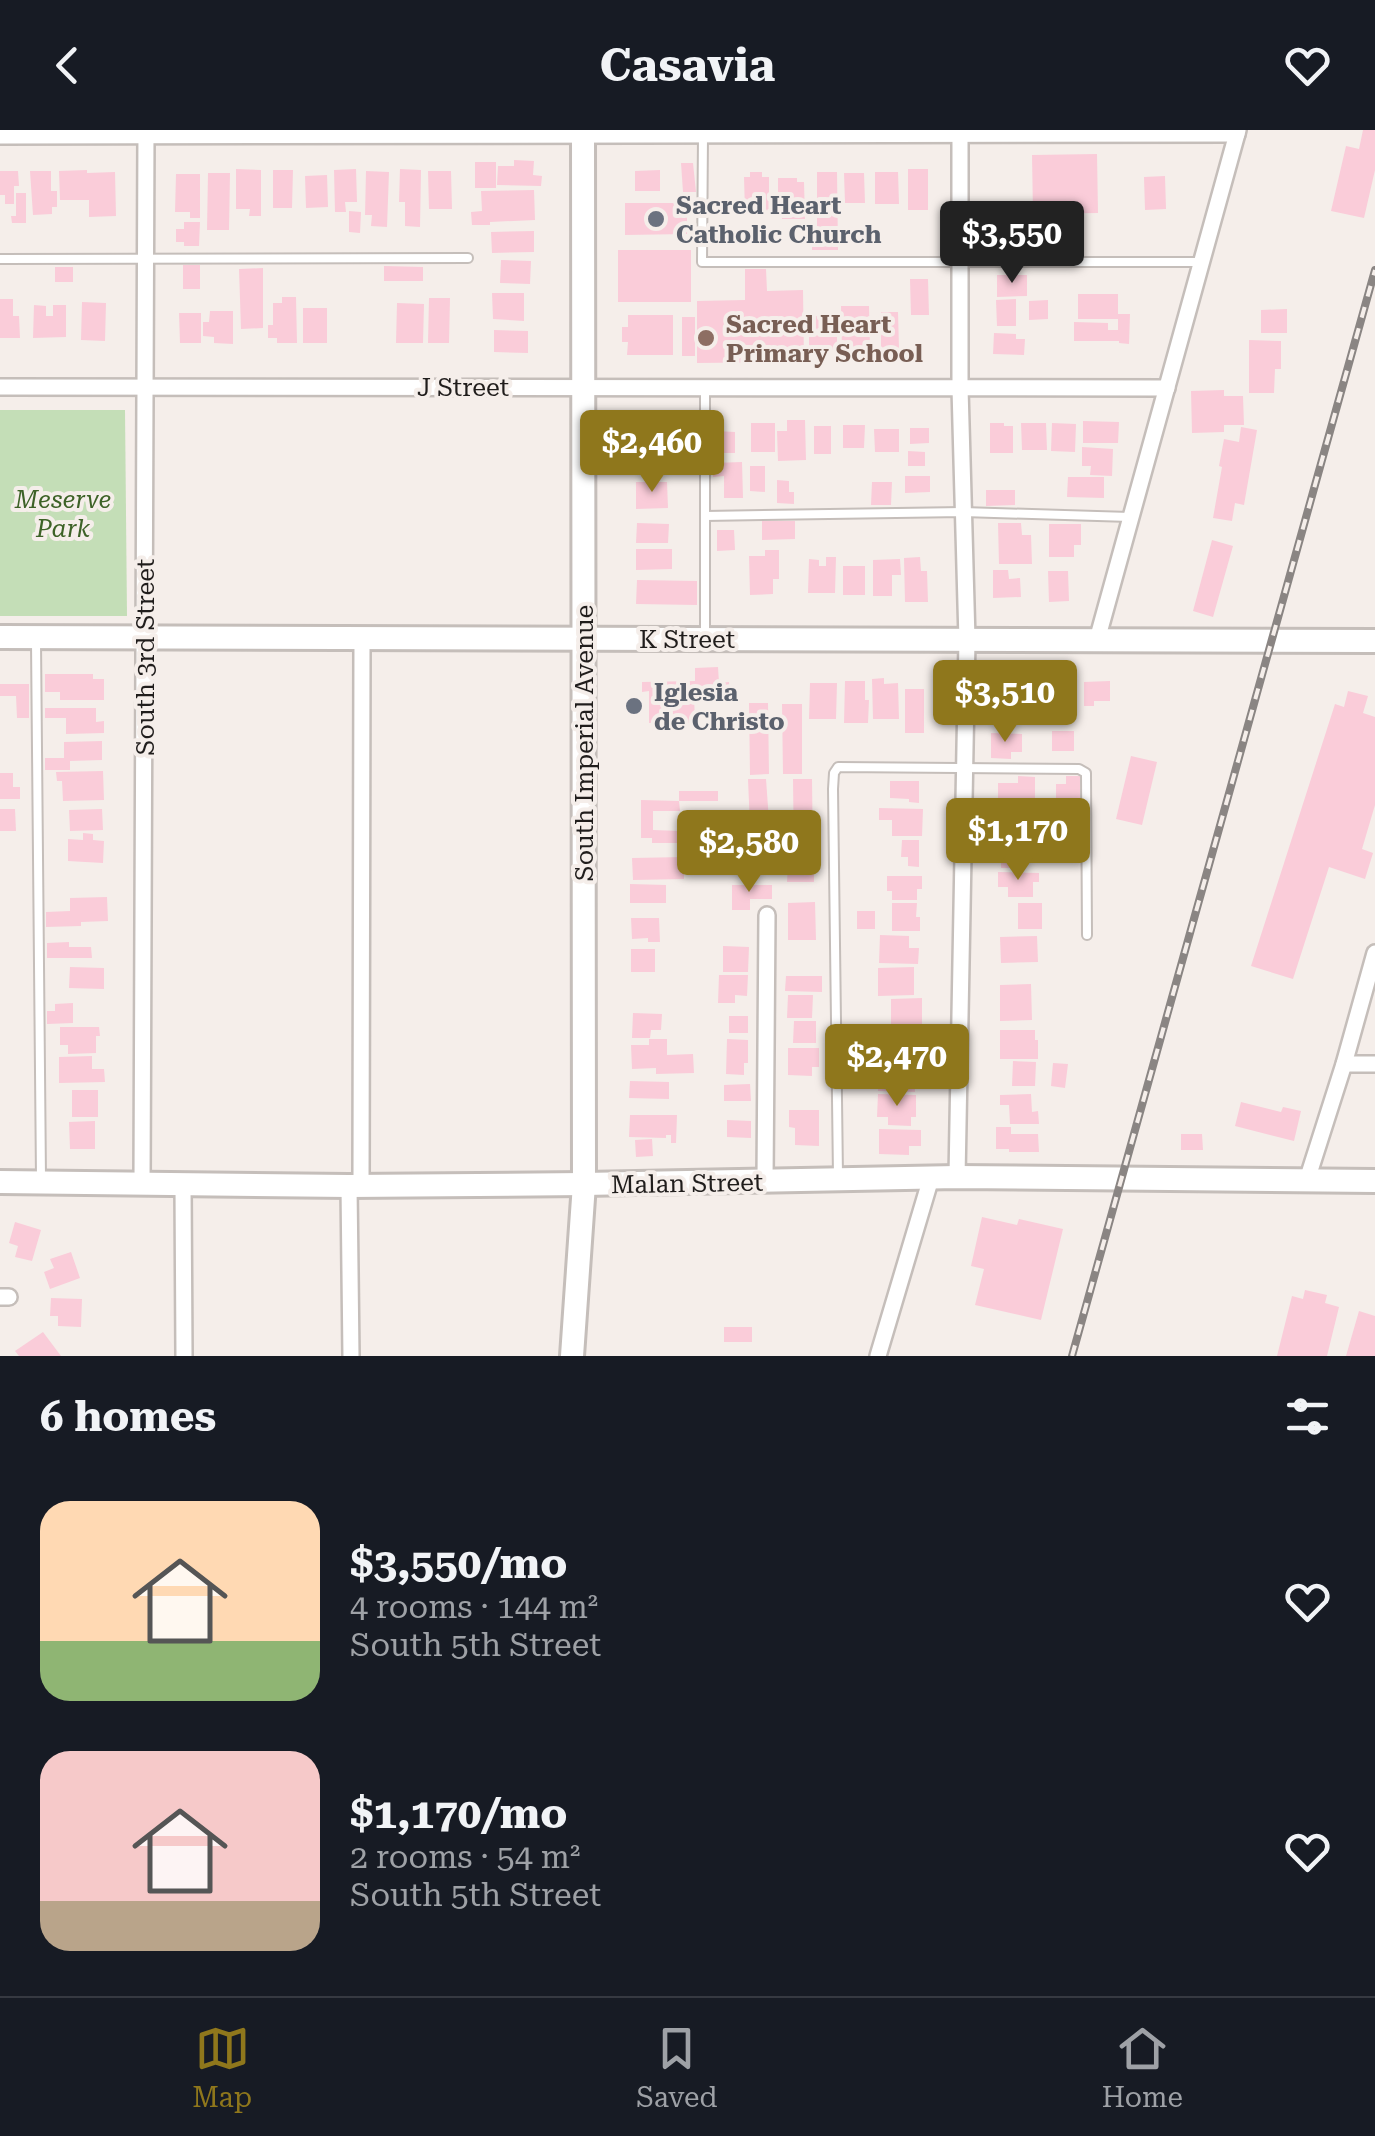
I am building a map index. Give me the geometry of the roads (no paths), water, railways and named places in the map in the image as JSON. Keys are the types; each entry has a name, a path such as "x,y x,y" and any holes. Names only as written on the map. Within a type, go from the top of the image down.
{"street":[{"name":"South Imperial Avenue","path":"572,1356 584,1184 583,132"},
{"path":"957,1177 967,640 960,388 960,132"},
{"path":"0,136 1237,132 1097,640"},
{"name":"South 3rd Street","path":"142,1184 146,133"},
{"name":"J Street","path":"0,388 1167,388"},
{"name":"K Street","path":"0,637 1375,641"},
{"path":"350,1356 362,638"},
{"path":"765,1181 768,914"},
{"path":"1307,1180 1374,961"},
{"path":"1344,1064 1375,1064"},
{"name":"Malan Street","path":"0,1182 355,1186 957,1177 1375,1181"},
{"path":"878,1356 931,1178"},
{"path":"184,1186 184,1356"}],"lane":[{"path":"703,132 702,262 1202,262"},
{"path":"0,259 468,258"},
{"path":"705,386 705,640"},
{"path":"704,516 963,512 1131,517"},
{"path":"36,637 42,1182"},
{"path":"838,1180 834,773 838,767 1079,769 1086,773 1087,934"}],"railway":[{"path":"1072,1356 1375,270"}],"place":[{"name":"Sacred Heart Catholic Church","path":"656,219"},
{"name":"Sacred Heart Primary School","path":"706,338"},
{"name":"Iglesia de Christo","path":"634,706"}],"park label":[{"name":"Meserve Park","path":"63,514"}]}
